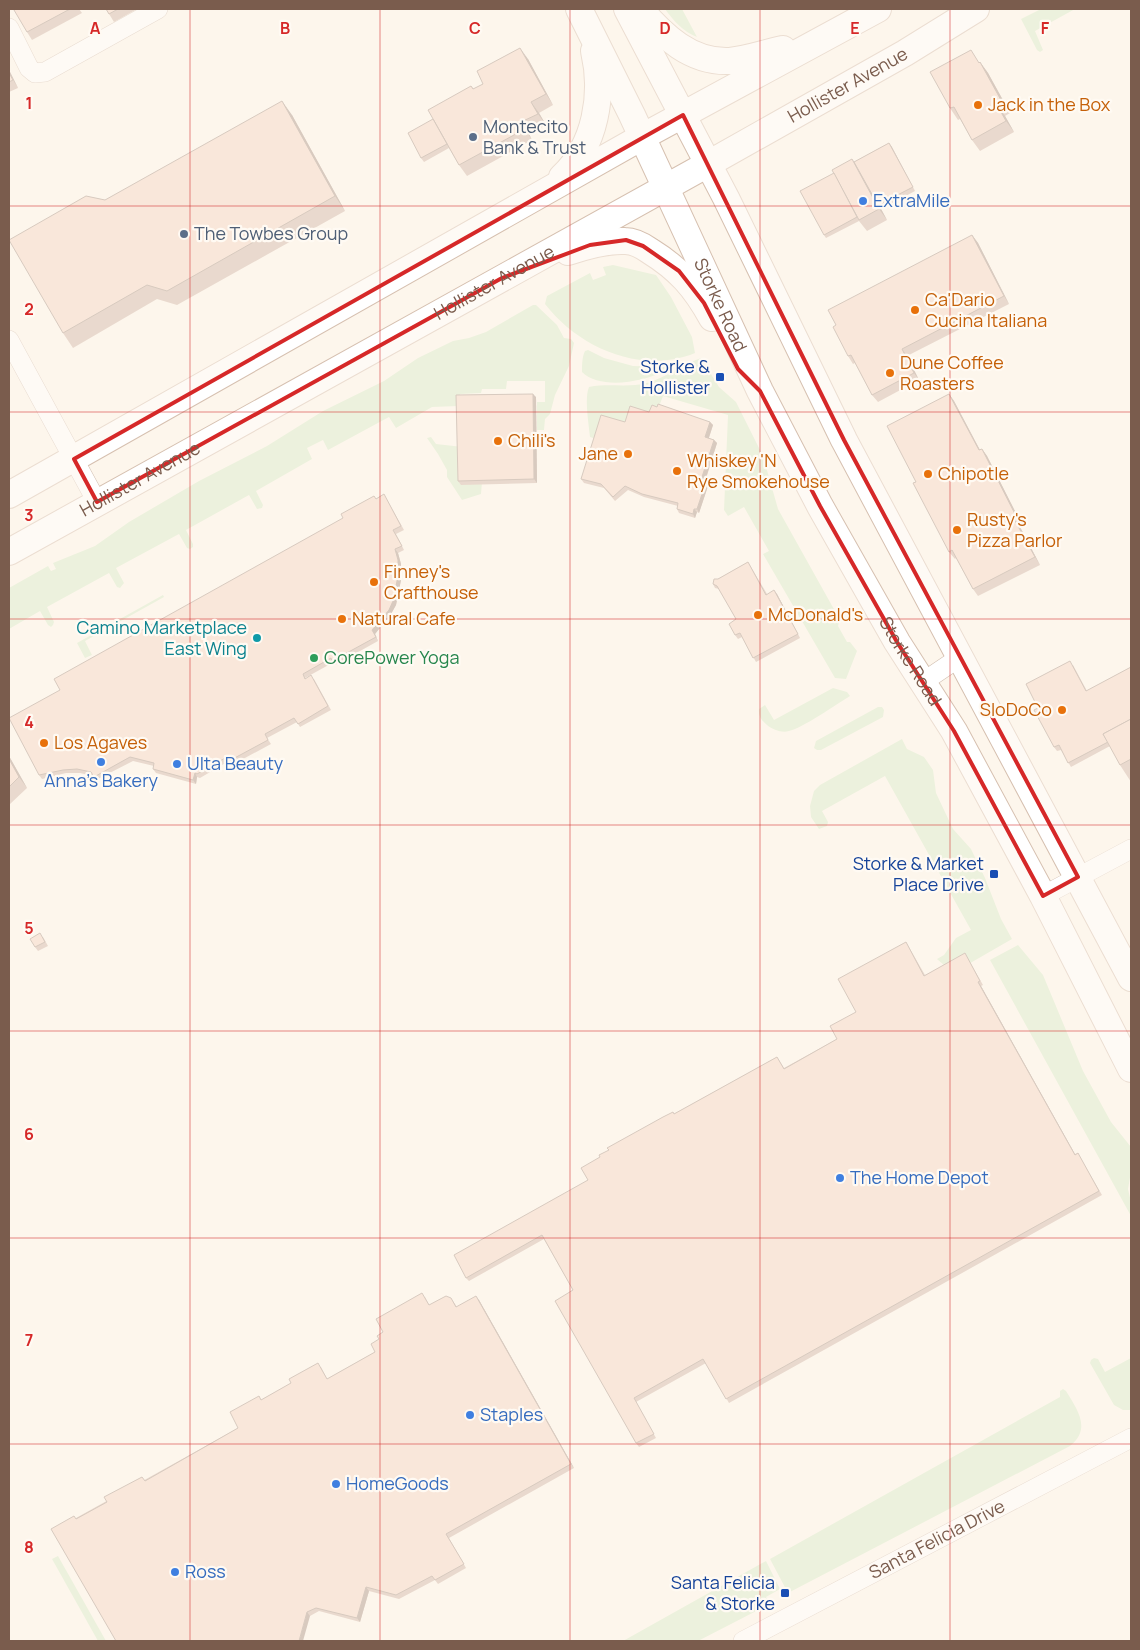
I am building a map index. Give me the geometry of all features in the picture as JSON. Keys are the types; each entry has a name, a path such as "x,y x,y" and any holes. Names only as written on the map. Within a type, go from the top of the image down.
{"main road":[{"path":"627,9 773,293 844,440 1131,978"},
{"path":"640,9 671,40 690,54 703,58 729,61 748,58 799,45 836,32"},
{"path":"9,495 642,137 878,9"},
{"name":"Hollister Avenue","path":"9,552 905,54 976,9"},
{"path":"539,195 573,166 585,147 592,126 598,99 598,74 595,52 581,12"},
{"name":"Storke Road","path":"581,12 642,137 760,391 824,514 897,642 954,731 1130,1063"},
{"path":"502,278 546,259 590,245 626,240 643,246 678,271 704,303 738,369 760,391"}],"street":[{"path":"9,28 29,68 35,73 45,72 158,9"},
{"path":"9,340 97,502"},
{"path":"923,682 960,657"},
{"path":"1043,896 1131,849"},
{"name":"Santa Felicia Drive","path":"743,1641 1131,1438"}],"highlighted area":[{"path":"683,115 844,440 1078,877 1043,896 954,731 897,642 820,506 760,391 738,369 704,303 679,271 643,246 626,240 590,245 502,278 97,502 74,459"}],"green space":[{"path":"665,9 682,9 697,37 683,29"},
{"path":"1041,9 1075,9 1035,31 1043,50 1040,52 1037,50 1021,19"},
{"path":"613,265 656,275 671,297 692,337 695,353 674,359 654,361 633,359 612,353 593,345 575,333 559,320 545,304 547,296 590,273 593,280 606,275 603,267"},
{"path":"536,305 557,325 564,338 571,339 574,343 569,366 555,395 550,414 545,419 544,430 537,430 537,402 545,402 545,381 507,381 506,389 482,389 481,393 460,394 459,406 432,407 396,428 389,417 328,450 323,440 307,448 312,459 256,491 263,505 262,508 257,509 249,495 186,530 193,544 193,547 190,549 187,548 179,534 116,568 124,583 120,588 117,587 109,573 47,607 54,622 51,627 40,611 9,629 9,588 48,566 51,571 56,569 53,563 95,546 129,522 199,481 267,446 323,411 384,381 418,358 453,341 486,332"},
{"path":"588,350 604,358 633,366 665,367 664,371 634,381 600,381 590,378 582,372 583,356 585,351"},
{"path":"701,358 719,387 736,402 763,456 778,509 840,620 838,626 847,642 850,642 857,651 846,679 835,678 763,554 769,551 744,507 728,516 724,510 728,415 663,396 658,409 651,415 596,439 590,437 587,404 589,387 647,383"},
{"path":"431,437 436,444 463,447 482,482 481,494 462,500 447,477 447,470 427,438"},
{"path":"163,595 164,597 85,641 92,655 85,658 77,643"},
{"path":"833,688 847,692 850,696 795,729 783,732 775,730 769,727 760,716 759,709 765,705 774,720"},
{"path":"878,707 882,707 884,710 883,717 821,750 814,748 816,741"},
{"path":"902,739 907,749 924,757 933,770 936,793 953,829 971,849 1001,919 1012,939 953,973 937,959 944,955 956,938 971,930 885,776 822,811 828,822 827,826 819,829 811,817 810,806 814,791 820,785"},
{"path":"1018,945 1043,975 1083,1071 1111,1122 1131,1147 1131,1172 1128,1189 1131,1202 1131,1216 990,960"},
{"path":"1094,1358 1098,1359 1105,1372 1131,1358 1131,1410 1123,1410 1114,1405 1090,1363"},
{"path":"1063,1389 1078,1412 1081,1426 1077,1439 1070,1446 788,1593 770,1559 1060,1397 1060,1391"},
{"path":"58,1556 106,1641 98,1641 52,1559"},
{"path":"766,1561 780,1589 766,1597 770,1604 698,1641 623,1641"}],"building":[{"path":"70,9 27,32 14,10"},
{"path":"106,9 118,9 109,14"},
{"path":"520,48 546,94 531,102 538,114 521,122 525,129 459,165 428,110 471,86 473,89 483,84 477,71"},
{"path":"971,50 980,62 1002,102 997,105 1006,121 972,140 954,107 950,108 930,72"},
{"path":"9,73 13,80 9,82"},
{"path":"282,101 335,196 167,291 147,285 63,333 9,240 86,196 105,200"},
{"path":"433,119 447,144 421,158 408,133"},
{"path":"889,143 913,187 878,205 854,162"},
{"name":"ExtraMile","path":"852,159 879,209 859,220 832,170"},
{"path":"834,173 857,217 824,235 800,191"},
{"path":"972,235 1004,296 902,349 914,373 872,395 851,355 848,356 833,327 836,325 828,310"},
{"path":"533,394 534,479 458,481 456,395"},
{"path":"949,394 979,450 982,449 1017,518 1014,519 1035,557 973,589 952,550 949,552 913,483 916,482 887,426"},
{"path":"658,404 710,422 705,437 714,440 701,480 706,482 697,509 694,509 693,514 677,509 678,503 642,494 625,486 613,497 601,484 581,479 601,415 625,422 630,406 649,412 652,405 657,407"},
{"name":"Camino Marketplace East Wing","path":"384,494 401,526 393,530 402,546 395,549 398,560 398,576 393,601 389,610 372,630 376,637 332,661 331,658 303,674 305,679 311,675 328,706 298,724 294,718 265,734 268,740 229,761 227,757 197,774 195,773 193,780 153,769 154,763 130,757 94,777 91,772 77,769 39,775 9,718 60,690 54,679 343,518 341,514 374,496 376,499"},
{"path":"748,562 766,595 774,590 798,634 753,658 740,633 735,635 729,624 736,619 717,586 713,584 714,579 718,579"},
{"path":"1070,661 1086,691 1131,667 1131,719 1103,734 1108,742 1068,763 1059,745 1054,747 1034,710 1038,708 1026,684"},
{"path":"1131,719 1131,759 1120,765 1103,734"},
{"path":"9,759 19,777 9,787"},
{"path":"40,933 45,942 35,947 30,939"},
{"name":"The Home Depot","path":"906,942 924,976 965,953 980,981 978,982 1075,1155 1078,1153 1099,1191 726,1399 703,1359 634,1398 654,1434 636,1443 555,1301 573,1290 542,1235 466,1278 454,1255 588,1180 581,1168 600,1157 599,1155 609,1150 607,1148 663,1117 673,1112 674,1114 777,1057 784,1069 837,1039 830,1026 856,1012 838,979"},
{"path":"422,1293 429,1305 446,1296 451,1298 456,1307 476,1296 571,1464 446,1534 464,1564 435,1580 432,1576 396,1595 366,1587 357,1618 316,1608 307,1612 299,1641 116,1641 51,1529 74,1516 76,1519 107,1502 104,1497 142,1477 145,1481 238,1428 230,1412 259,1396 261,1400 291,1383 289,1379 318,1363 327,1379 375,1352 371,1344 379,1339 377,1336 383,1332 376,1319"}],"place":[{"name":"Jack in the Box","path":"978,105"},
{"name":"Montecito Bank & Trust","path":"473,137"},
{"name":"ExtraMile","path":"863,201"},
{"name":"The Towbes Group","path":"184,234"},
{"name":"Ca'Dario Cucina Italiana","path":"915,310"},
{"name":"Dune Coffee Roasters","path":"890,373"},
{"name":"Storke & Hollister","path":"720,377"},
{"name":"Chili's","path":"498,441"},
{"name":"Jane","path":"628,454"},
{"name":"Whiskey 'N Rye Smokehouse","path":"677,471"},
{"name":"Chipotle","path":"928,474"},
{"name":"Rusty's Pizza Parlor","path":"957,530"},
{"name":"Finney's Crafthouse","path":"374,582"},
{"name":"McDonald's","path":"758,615"},
{"name":"Natural Cafe","path":"342,619"},
{"name":"Camino Marketplace East Wing","path":"257,638"},
{"name":"CorePower Yoga","path":"314,658"},
{"name":"SloDoCo","path":"1062,710"},
{"name":"Los Agaves","path":"44,743"},
{"name":"Anna's Bakery","path":"101,762"},
{"name":"Ulta Beauty","path":"177,764"},
{"name":"Storke & Market Place Drive","path":"994,874"},
{"name":"The Home Depot","path":"840,1178"},
{"name":"Staples","path":"470,1415"},
{"name":"HomeGoods","path":"336,1484"},
{"name":"Ross","path":"175,1572"},
{"name":"Santa Felicia & Storke","path":"785,1593"}]}
